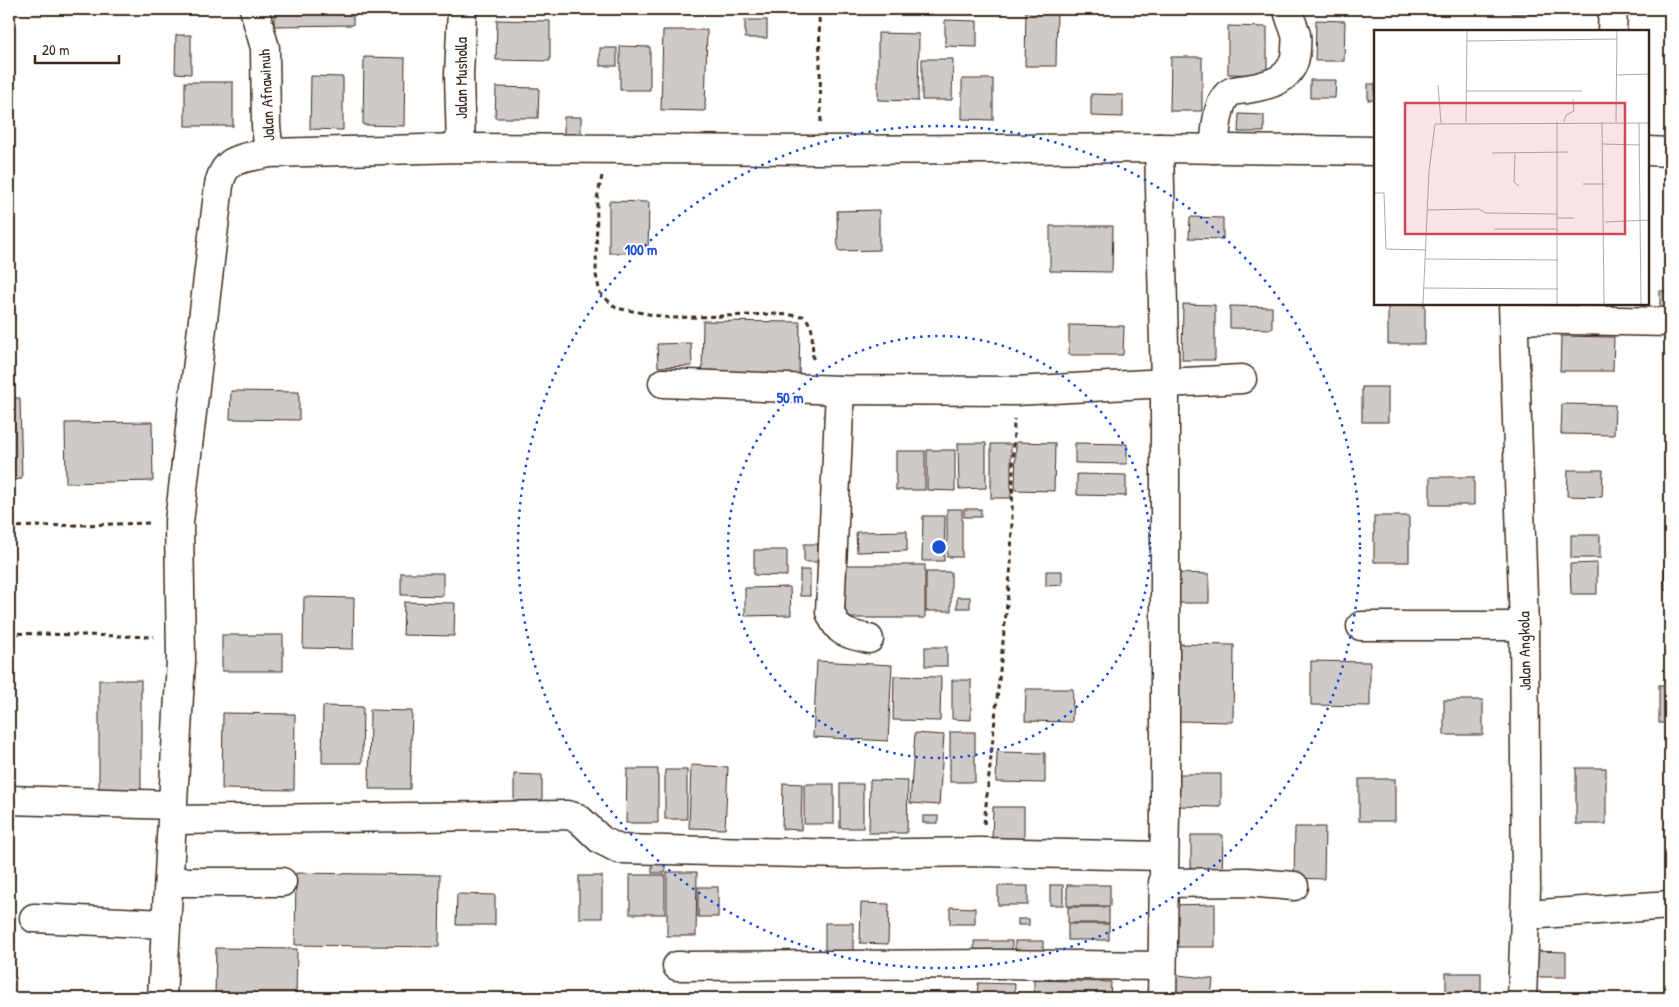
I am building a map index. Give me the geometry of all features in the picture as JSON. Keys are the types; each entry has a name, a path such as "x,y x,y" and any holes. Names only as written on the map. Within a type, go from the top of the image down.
{"street":[{"name":"Jalan Afnawinuh","path":"254,9 265,48 266,126 269,153"},
{"name":"Jalan Musholla","path":"461,148 459,75 462,9"},
{"path":"1214,149 1222,102 1227,95 1231,91 1257,87 1280,80 1292,68 1295,59 1296,36 1288,9"},
{"path":"1612,30 1613,9"},
{"path":"162,998 182,638 178,522 221,174 227,165 239,159 269,153 461,148 821,150 1159,148 1374,151"},
{"path":"1159,148 1165,383 1165,812 1162,998"},
{"path":"1649,151 1670,152"},
{"path":"1514,311 1670,322"},
{"name":"Jalan Angkola","path":"1514,311 1524,626 1526,915 1522,998"},
{"path":"663,383 840,390 1015,391 1242,379"},
{"path":"840,390 830,612 836,626 844,632 869,639"},
{"path":"1361,626 1524,626"},
{"path":"9,800 173,813 567,815 578,818 601,840 619,849 847,854 980,852 1163,856"},
{"path":"169,882 282,882"},
{"path":"1163,883 1247,882 1294,886"},
{"path":"1526,915 1670,905"},
{"path":"34,918 166,924"},
{"path":"677,966 999,964 1162,966"}],"path":[{"path":"820,9 821,150"},
{"path":"606,149 597,199 596,275 600,293 616,308 670,318 775,314 803,316 808,320 812,330 813,389"},
{"path":"980,852 1011,564 1015,391"},
{"path":"9,527 178,522"},
{"path":"9,633 182,638"}],"building":[{"path":"274,9 353,9 353,25 274,26"},
{"path":"1026,9 1057,9 1056,66 1025,66"},
{"path":"1512,9 1596,9 1596,14 1512,14"},
{"path":"497,20 550,21 550,61 496,60"},
{"path":"745,20 767,20 767,38 745,38"},
{"path":"945,20 977,21 977,47 945,46"},
{"path":"1316,20 1345,21 1344,61 1315,61"},
{"path":"1228,26 1267,27 1267,75 1228,74"},
{"path":"663,30 707,30 705,111 661,110"},
{"path":"878,33 919,34 918,101 878,100"},
{"path":"176,35 191,35 191,74 175,73"},
{"path":"620,46 650,47 650,90 620,90"},
{"path":"600,48 617,48 617,66 600,66"},
{"path":"364,57 405,58 404,126 363,125"},
{"path":"1171,57 1202,57 1202,111 1170,111"},
{"path":"922,59 953,59 952,100 922,100"},
{"path":"311,76 343,77 343,130 310,129"},
{"path":"962,79 993,79 993,120 962,119"},
{"path":"1310,80 1336,80 1335,98 1310,98"},
{"path":"185,82 233,82 233,126 185,126"},
{"path":"1368,84 1374,84 1374,100 1368,100"},
{"path":"496,87 539,88 538,118 495,118"},
{"path":"1091,94 1123,95 1123,117 1091,116"},
{"path":"1239,114 1264,115 1264,132 1238,132"},
{"path":"564,117 581,117 581,136 564,136"},
{"path":"609,201 649,202 648,253 609,253"},
{"path":"879,210 879,250 838,251 837,211"},
{"path":"1190,217 1223,218 1223,239 1189,238"},
{"path":"1050,226 1113,226 1112,272 1050,271"},
{"path":"1660,291 1670,291 1670,318 1660,318"},
{"path":"1183,304 1215,305 1215,360 1182,360"},
{"path":"1388,305 1425,305 1425,344 1388,344"},
{"path":"1569,305 1613,305 1613,309 1569,309"},
{"path":"1230,306 1272,307 1272,329 1230,328"},
{"path":"703,321 800,322 799,378 702,376"},
{"path":"1069,325 1124,326 1123,355 1069,355"},
{"path":"1561,336 1614,337 1613,371 1560,371"},
{"path":"691,343 692,366 658,367 657,344"},
{"path":"1362,387 1388,387 1388,422 1362,422"},
{"path":"231,391 299,392 299,420 230,419"},
{"path":"9,398 20,398 22,479 9,480"},
{"path":"1562,404 1615,405 1614,435 1561,434"},
{"path":"152,422 153,481 66,483 65,423"},
{"path":"1016,442 1055,443 1054,491 1015,490"},
{"path":"958,443 986,443 986,488 959,489"},
{"path":"1075,443 1127,444 1127,464 1075,463"},
{"path":"991,444 1011,444 1011,498 991,498"},
{"path":"927,450 955,450 955,491 927,490"},
{"path":"896,451 925,451 925,490 896,490"},
{"path":"1568,470 1603,470 1602,497 1567,496"},
{"path":"1077,474 1126,475 1126,496 1077,495"},
{"path":"1430,477 1474,477 1474,505 1430,505"},
{"path":"947,509 962,509 962,557 947,557"},
{"path":"964,509 981,509 981,517 964,517"},
{"path":"923,516 945,516 944,561 922,561"},
{"path":"1374,516 1409,516 1409,562 1374,562"},
{"path":"907,531 907,551 857,552 856,532"},
{"path":"1571,535 1600,535 1600,558 1571,558"},
{"path":"804,544 818,544 818,562 804,562"},
{"path":"754,550 787,550 787,576 754,575"},
{"path":"1665,556 1670,556 1670,590 1664,590"},
{"path":"1597,563 1597,594 1571,594 1570,564"},
{"path":"845,565 925,565 925,618 845,618"},
{"path":"800,570 810,570 810,596 800,596"},
{"path":"1046,571 1062,571 1062,585 1046,586"},
{"path":"926,572 951,572 951,611 926,611"},
{"path":"401,573 443,573 443,596 401,595"},
{"path":"1175,573 1209,574 1209,603 1175,603"},
{"path":"790,587 791,615 745,616 745,588"},
{"path":"304,597 354,598 353,649 303,648"},
{"path":"957,597 970,597 970,608 957,608"},
{"path":"404,602 455,603 454,636 403,635"},
{"path":"222,635 283,635 283,671 222,671"},
{"path":"1178,644 1234,645 1233,722 1177,721"},
{"path":"925,647 947,647 947,666 925,666"},
{"path":"817,661 892,665 888,741 813,737"},
{"path":"1311,661 1370,662 1370,706 1311,705"},
{"path":"894,676 941,677 940,721 893,720"},
{"path":"99,680 141,680 141,795 99,795"},
{"path":"952,680 971,680 971,720 952,719"},
{"path":"1659,685 1670,685 1670,723 1659,723"},
{"path":"1026,689 1073,689 1072,722 1025,721"},
{"path":"1444,700 1483,700 1483,735 1444,735"},
{"path":"323,706 363,707 362,763 322,763"},
{"path":"370,710 412,711 410,789 369,789"},
{"path":"223,713 295,714 294,790 222,789"},
{"path":"950,732 975,732 975,782 950,782"},
{"path":"915,733 944,735 939,805 910,803"},
{"path":"997,752 1045,753 1045,783 996,782"},
{"path":"691,765 728,767 725,829 689,828"},
{"path":"1576,768 1606,768 1606,824 1576,824"},
{"path":"627,769 658,769 658,823 626,823"},
{"path":"665,770 687,770 687,819 665,819"},
{"path":"514,774 542,775 542,809 514,808"},
{"path":"1175,774 1221,774 1221,807 1174,806"},
{"path":"1359,779 1395,779 1395,821 1359,821"},
{"path":"870,780 908,781 907,833 869,833"},
{"path":"783,783 802,784 801,830 782,829"},
{"path":"804,784 834,784 834,824 804,824"},
{"path":"840,784 863,784 863,828 840,828"},
{"path":"993,807 1024,807 1024,839 992,838"},
{"path":"923,816 938,816 938,823 923,823"},
{"path":"1295,827 1325,827 1324,879 1294,878"},
{"path":"1191,835 1223,835 1222,879 1191,878"},
{"path":"652,862 665,862 665,873 652,873"},
{"path":"667,872 697,872 696,936 667,936"},
{"path":"296,873 440,875 439,947 295,945"},
{"path":"630,875 665,875 665,914 630,914"},
{"path":"579,876 602,876 602,918 579,918"},
{"path":"1050,885 1063,885 1063,905 1050,905"},
{"path":"1067,885 1110,885 1110,906 1067,906"},
{"path":"998,886 1028,886 1028,905 998,905"},
{"path":"698,887 718,887 718,917 698,917"},
{"path":"457,894 495,895 495,925 456,925"},
{"path":"861,903 889,904 888,944 860,943"},
{"path":"1215,904 1215,947 1168,947 1168,905"},
{"path":"950,907 975,908 975,924 950,924"},
{"path":"1068,907 1109,907 1109,923 1068,923"},
{"path":"1018,919 1029,919 1029,925 1018,925"},
{"path":"825,923 853,923 853,962 825,962"},
{"path":"1068,924 1109,924 1109,940 1068,940"},
{"path":"974,941 1012,941 1012,964 975,964"},
{"path":"1015,941 1043,941 1043,962 1015,962"},
{"path":"216,948 297,949 296,997 215,996"},
{"path":"1533,951 1566,952 1566,977 1533,977"},
{"path":"1446,973 1481,973 1481,994 1446,994"},
{"path":"1170,974 1213,979 1211,998 1168,994"},
{"path":"1034,980 1111,982 1110,998 1034,998"},
{"path":"978,983 1015,984 1014,998 977,998"}]}
